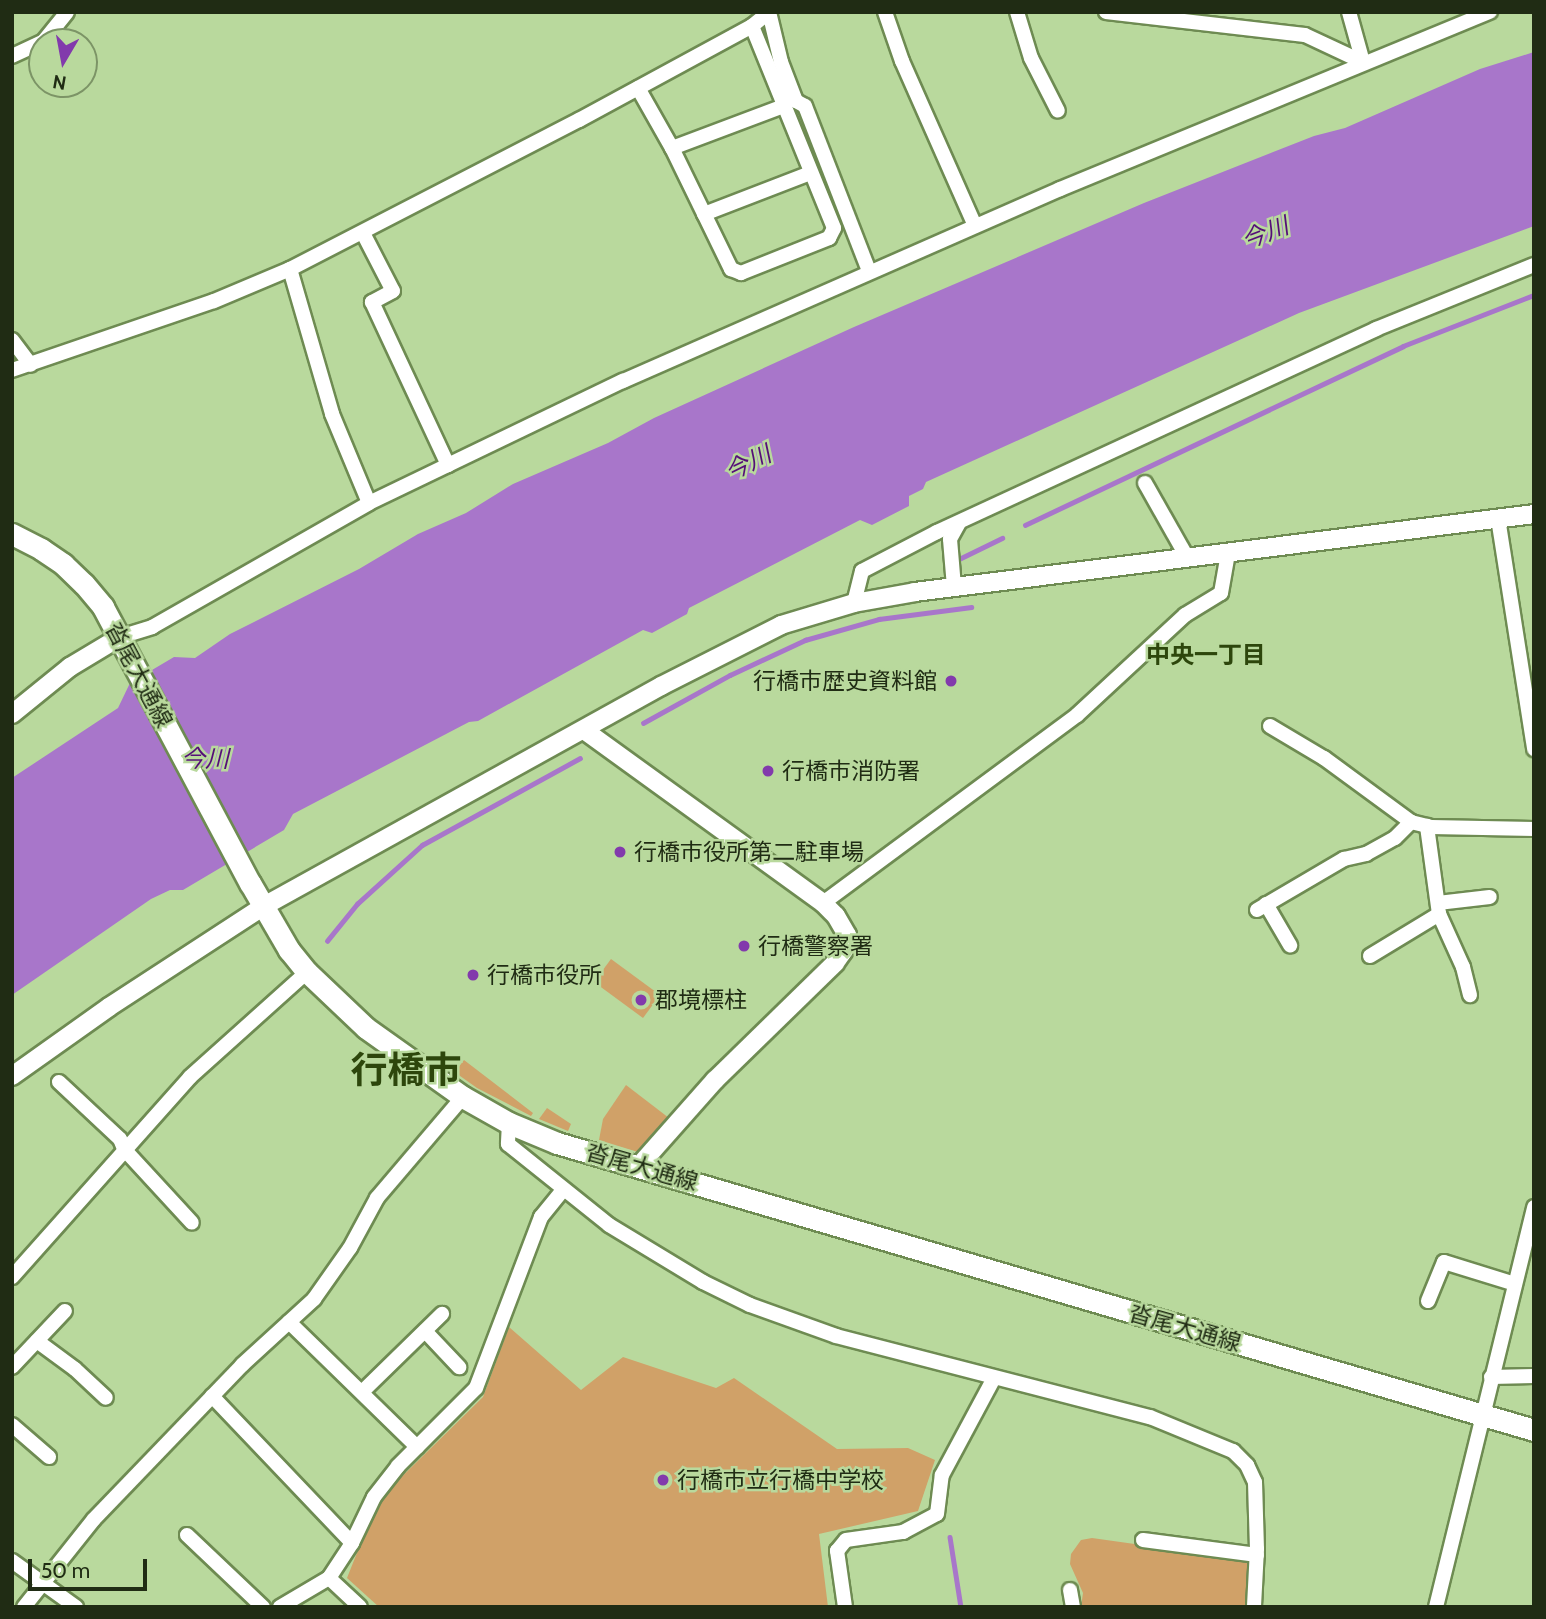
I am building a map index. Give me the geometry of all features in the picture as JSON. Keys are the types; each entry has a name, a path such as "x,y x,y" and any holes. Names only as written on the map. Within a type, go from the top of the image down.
{"main road":[{"name":"沓尾大通線","path":"12,534 41,549 84,584 124,646 250,883 289,950 307,972 366,1028 463,1097 509,1123 557,1143 1534,1430"}],"street":[{"path":"54,28 67,12"},
{"path":"12,370 214,301 290,269 638,88 752,26 769,12 781,62 796,101 805,106 869,271"},
{"path":"885,12 902,61 975,226"},
{"path":"1017,12 1031,58 1058,111"},
{"path":"1106,12 1184,17 1305,35 1363,62"},
{"path":"1349,12 1363,62"},
{"path":"12,714 70,667 124,646 152,627 369,503 623,381 869,271 1363,62 1490,12"},
{"path":"638,88 672,148 732,269 741,273 829,239 834,228 752,26"},
{"path":"12,56 28,49"},
{"path":"672,148 784,106"},
{"path":"704,214 810,173"},
{"path":"363,233 393,291 372,302 448,465"},
{"path":"854,603 862,571 960,522 1377,329 1534,265"},
{"path":"290,269 332,414 369,503"},
{"path":"12,340 31,365"},
{"path":"1145,483 1188,559"},
{"path":"12,1076 108,1007 264,906 721,654 781,625 854,603 954,587 1534,514"},
{"path":"1498,519 1534,749"},
{"path":"954,587 950,539 960,522"},
{"path":"823,903 1077,715 1185,615 1221,593 1228,554"},
{"path":"1270,726 1324,758 1411,822 1427,826 1534,829"},
{"path":"584,730 823,903 836,915 847,935 844,950 715,1080 639,1166"},
{"path":"1290,945 1261,907 1344,859 1366,854 1395,838 1411,822"},
{"path":"1427,826 1438,909 1463,967 1470,995"},
{"path":"1370,956 1438,909 1490,897"},
{"path":"12,1277 124,1149 232,1036 307,972"},
{"path":"59,1082 120,1139 124,1149 192,1223"},
{"path":"24,1607 94,1519 212,1396 330,1280 377,1198 463,1097"},
{"path":"509,1123 508,1144 563,1190 644,1248 750,1304 836,1336 1150,1417 1233,1451 1247,1465 1255,1482 1257,1555 1254,1607"},
{"path":"280,1607 329,1578 352,1543 374,1496 417,1447 476,1388 541,1217 563,1190"},
{"path":"1436,1607 1534,1208"},
{"path":"1428,1301 1444,1262 1516,1284"},
{"path":"12,1367 65,1311"},
{"path":"362,1392 442,1314"},
{"path":"289,1322 417,1447"},
{"path":"425,1331 460,1367"},
{"path":"37,1341 75,1369 106,1398"},
{"path":"1491,1377 1534,1376"},
{"path":"845,1607 837,1551 846,1540 903,1532 937,1514 942,1475 994,1378"},
{"path":"212,1396 352,1543"},
{"path":"12,1425 49,1457"},
{"path":"187,1535 263,1607"},
{"path":"1143,1540 1257,1555"},
{"path":"12,1561 76,1607"},
{"path":"329,1578 360,1607"},
{"path":"1070,1590 1073,1607"}],"shaded area":[{"path":"611,959 660,995 643,1018 594,982"},
{"path":"450,1060 458,1068 464,1060 533,1113 531,1116 477,1088 446,1066"},
{"path":"626,1085 669,1118 641,1153 599,1140 603,1119"},
{"path":"547,1108 571,1124 568,1131 539,1119"},
{"name":"行橋市立行橋中学校","path":"509,1327 581,1390 623,1357 716,1388 734,1378 837,1449 908,1448 935,1460 918,1511 819,1534 828,1607 379,1607 347,1578 378,1500 483,1397"},
{"path":"1092,1538 1234,1558 1249,1563 1245,1607 1081,1607 1083,1593 1070,1564 1071,1554 1081,1540"}],"water":[{"name":"今川","path":"1534,52 1534,226 1299,313 926,482 923,489 909,496 909,506 872,525 860,520 689,608 687,614 652,633 643,630 478,721 469,722 293,814 284,830 183,890 170,890 151,899 12,995 12,778 118,708 130,683 174,657 195,658 230,634 359,569 418,534 466,513 513,484 608,443 654,418 854,327 1144,203 1314,136 1345,128 1480,69"}],"waterway":[{"path":"1025,525 1403,346 1534,295"},
{"path":"959,559 1002,538"},
{"path":"643,723 730,675 805,640 879,619 971,607"},
{"path":"327,941 357,904 422,845 580,758"},
{"path":"950,1537 961,1607"}],"place":[{"name":"行橋市歴史資料館","path":"951,681"},
{"name":"行橋市消防署","path":"768,771"},
{"name":"行橋市役所第二駐車場","path":"620,852"},
{"name":"行橋警察署","path":"744,946"},
{"name":"行橋市役所","path":"473,975"},
{"name":"郡境標柱","path":"641,1000"},
{"name":"行橋市立行橋中学校","path":"663,1480"}],"district":[{"name":"中央一丁目","path":"1206,655"},
{"name":"行橋市","path":"406,1070"}]}
